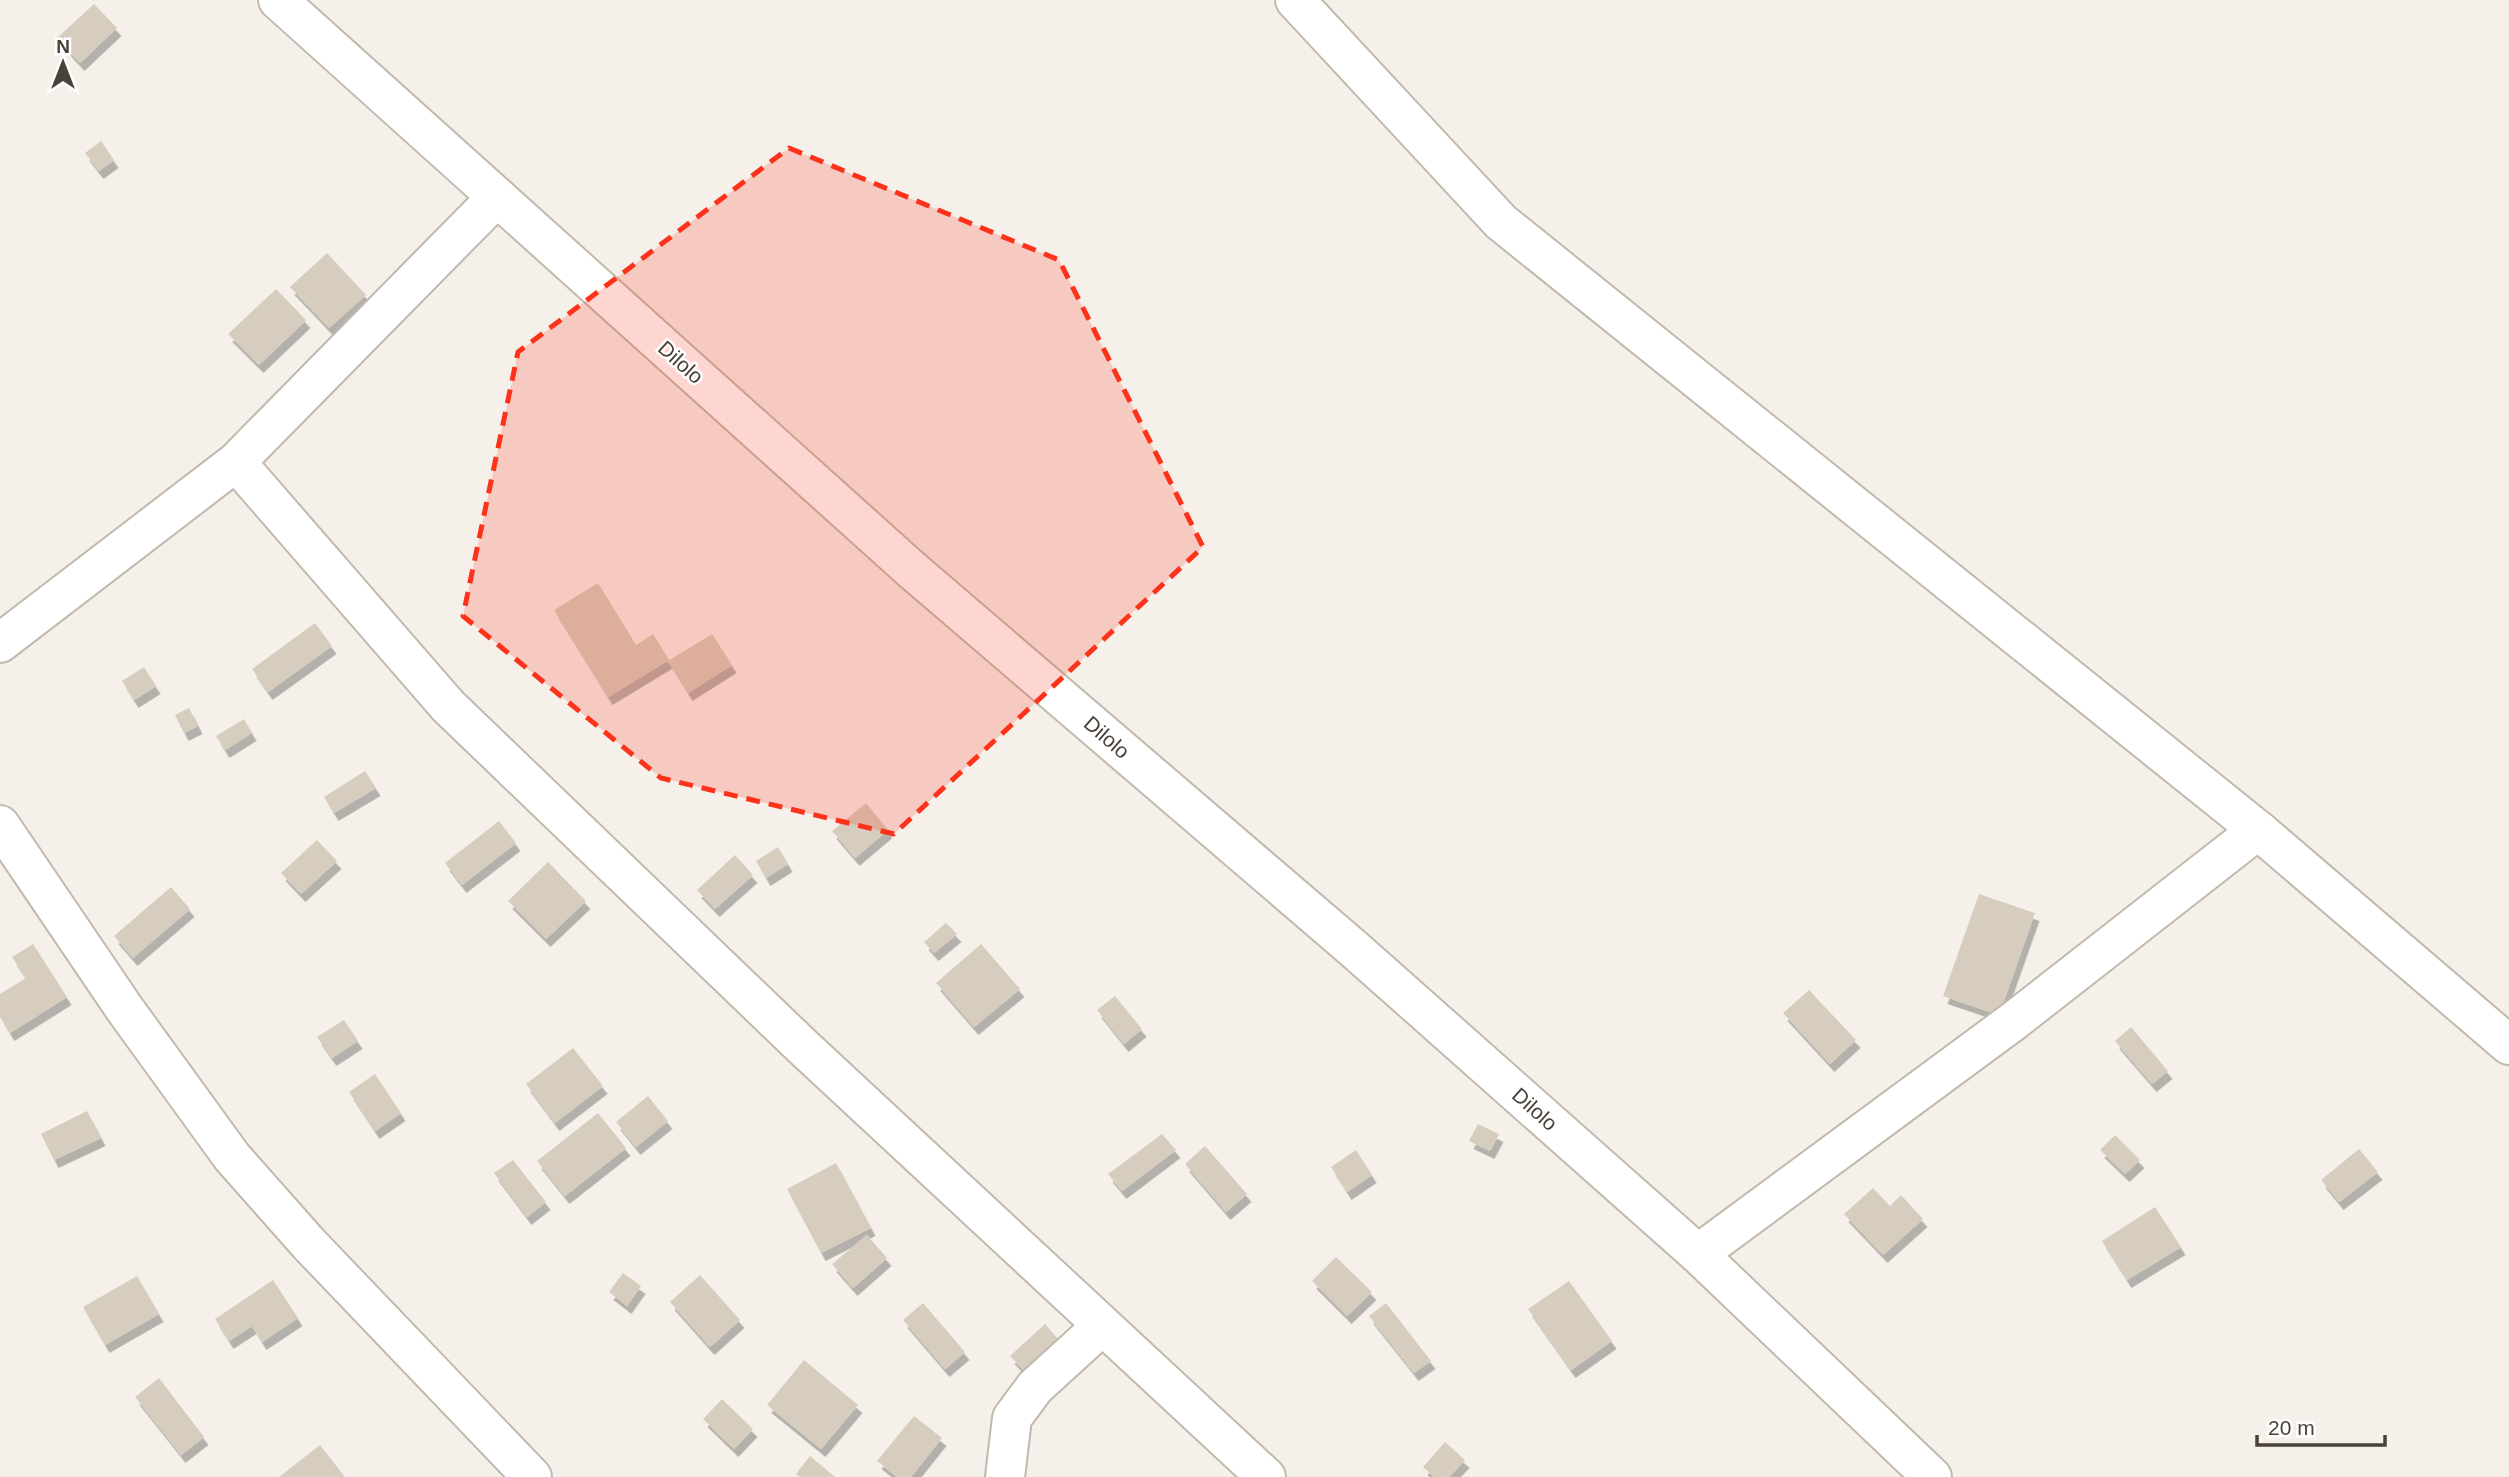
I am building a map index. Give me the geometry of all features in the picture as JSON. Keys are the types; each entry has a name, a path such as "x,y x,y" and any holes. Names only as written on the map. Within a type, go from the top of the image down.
{"street":[{"name":"Dilolo","path":"278,0 912,570 1354,949 1698,1254 1932,1477"},
{"path":"1295,0 1501,222 2258,830 2509,1045"},
{"path":"0,643 236,462 497,197"},
{"path":"236,462 448,706 784,1029 1266,1477"},
{"path":"0,825 124,1008 232,1157 309,1244 533,1477"},
{"path":"1698,1254 2015,1020 2258,830"},
{"path":"1005,1477 1012,1418 1035,1387 1102,1326"}],"highlighted area":[{"path":"789,148 1059,260 1203,547 894,834 661,778 463,616 518,352"}],"building":[{"path":"94,4 117,28 80,63 57,38"},
{"path":"101,141 114,160 99,171 85,153"},
{"path":"327,253 366,295 329,328 290,287"},
{"path":"276,289 306,320 259,365 228,334"},
{"path":"598,583 636,645 653,634 669,660 608,697 554,610"},
{"path":"315,623 332,646 268,692 252,669"},
{"path":"712,634 732,665 688,693 668,661"},
{"path":"144,667 156,686 134,700 122,681"},
{"path":"189,708 198,726 184,733 175,715"},
{"path":"244,719 252,733 225,750 216,736"},
{"path":"365,771 376,788 334,813 324,797"},
{"path":"866,803 888,830 855,858 832,831"},
{"path":"499,821 516,843 462,885 445,863"},
{"path":"317,840 337,861 301,894 281,873"},
{"path":"778,847 788,864 766,878 756,861"},
{"path":"735,855 753,875 715,909 697,890"},
{"path":"548,862 586,901 546,939 508,901"},
{"path":"171,887 190,909 133,958 114,936"},
{"path":"1979,894 2035,913 1999,1015 1943,996"},
{"path":"946,923 957,934 934,953 924,942"},
{"path":"33,944 67,997 10,1033 0,1017 0,994 26,978 12,957"},
{"path":"981,944 1020,989 974,1027 936,983"},
{"path":"1809,990 1856,1040 1830,1064 1783,1013"},
{"path":"1115,996 1142,1029 1124,1044 1097,1010"},
{"path":"344,1020 358,1041 332,1058 317,1037"},
{"path":"2131,1027 2168,1071 2152,1084 2115,1041"},
{"path":"573,1048 603,1086 555,1123 526,1084"},
{"path":"375,1074 401,1113 375,1131 349,1092"},
{"path":"648,1096 668,1121 636,1147 616,1122"},
{"path":"87,1111 101,1138 54,1160 41,1134"},
{"path":"598,1113 626,1148 565,1196 537,1161"},
{"path":"1478,1124 1499,1134 1490,1151 1469,1141"},
{"path":"1162,1134 1176,1150 1122,1191 1108,1174"},
{"path":"2115,1135 2140,1160 2125,1174 2100,1150"},
{"path":"1205,1146 1247,1194 1226,1212 1185,1164"},
{"path":"2359,1149 2378,1172 2339,1202 2321,1180"},
{"path":"1356,1150 1372,1175 1347,1192 1331,1167"},
{"path":"513,1160 546,1202 527,1217 494,1173"},
{"path":"836,1163 871,1228 821,1253 787,1189"},
{"path":"1873,1188 1890,1206 1901,1195 1923,1219 1883,1255 1844,1214"},
{"path":"2155,1207 2181,1247 2127,1280 2102,1241"},
{"path":"867,1235 887,1258 853,1288 832,1264"},
{"path":"1336,1257 1372,1292 1347,1316 1312,1281"},
{"path":"623,1273 641,1286 627,1306 609,1292"},
{"path":"700,1275 740,1320 710,1347 670,1302"},
{"path":"137,1276 159,1314 105,1345 83,1307"},
{"path":"273,1280 298,1318 262,1342 252,1326 229,1341 215,1319"},
{"path":"1569,1281 1612,1341 1571,1370 1528,1309"},
{"path":"923,1303 965,1352 945,1369 903,1320"},
{"path":"1386,1303 1431,1361 1414,1373 1369,1316"},
{"path":"1045,1324 1059,1340 1024,1371 1010,1356"},
{"path":"804,1360 858,1405 821,1449 767,1405"},
{"path":"159,1378 204,1437 181,1455 135,1397"},
{"path":"722,1399 753,1429 734,1449 703,1419"},
{"path":"914,1416 942,1438 911,1477 897,1477 877,1461"},
{"path":"1445,1442 1465,1460 1449,1477 1434,1477 1423,1467"},
{"path":"320,1445 345,1477 279,1477"},
{"path":"810,1456 835,1477 800,1477 796,1474"}]}
